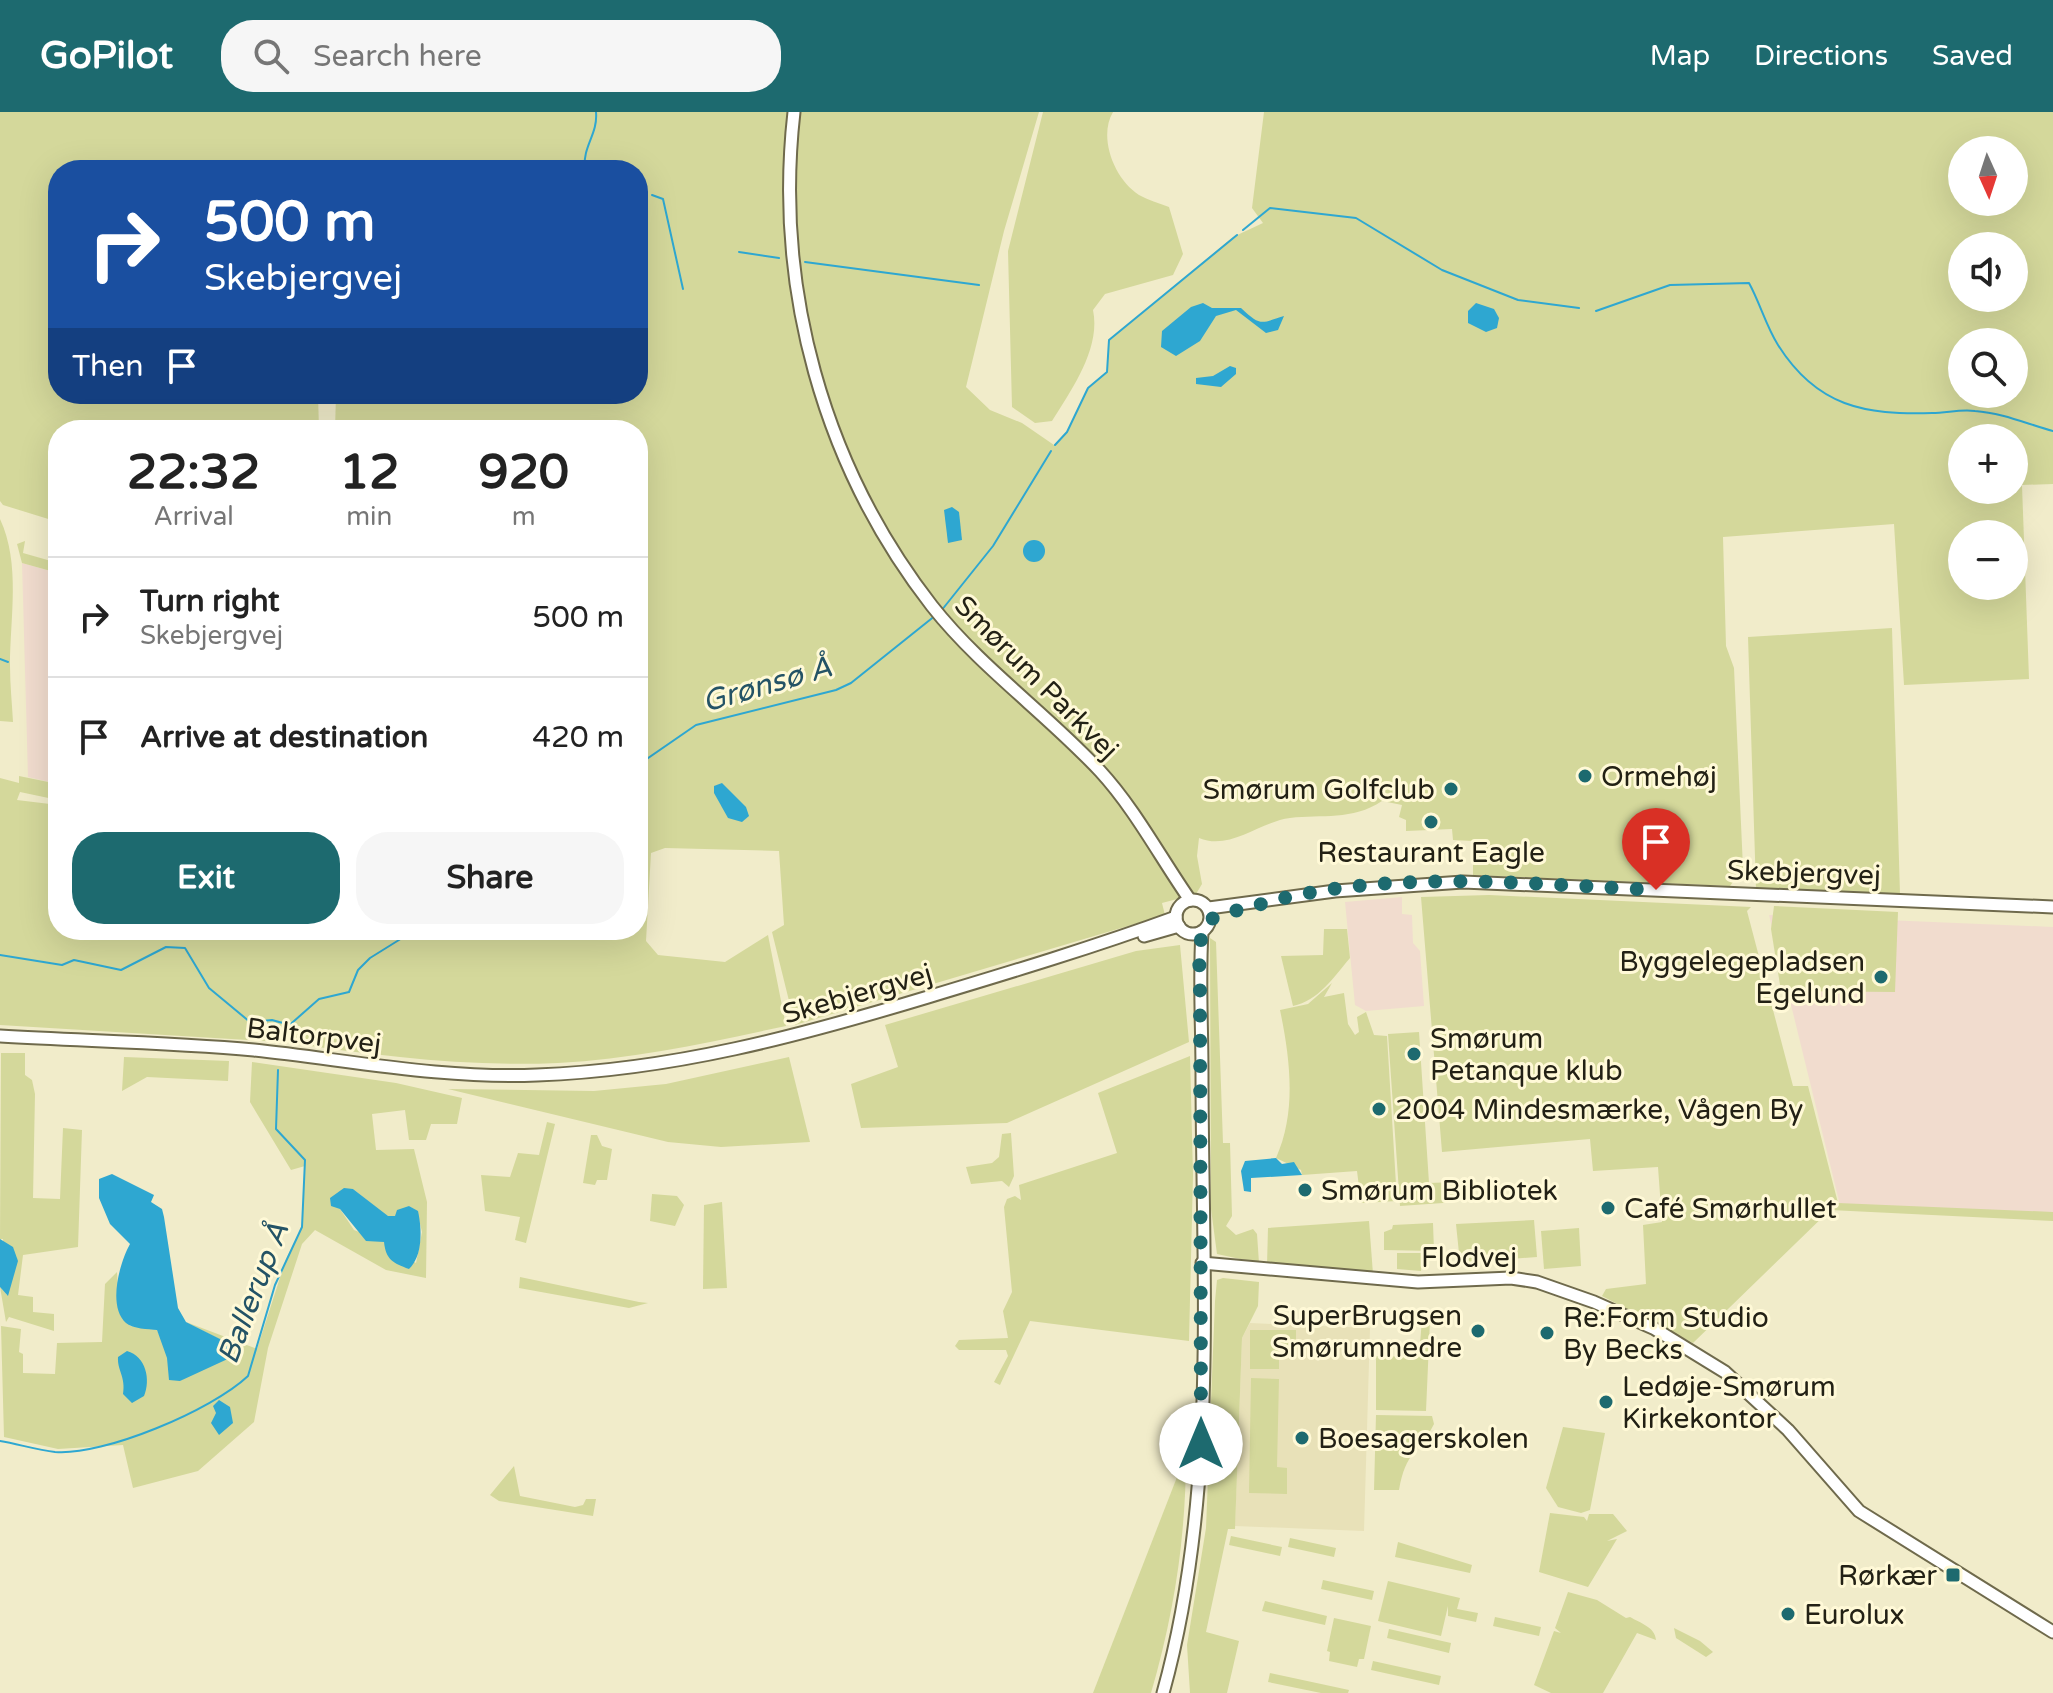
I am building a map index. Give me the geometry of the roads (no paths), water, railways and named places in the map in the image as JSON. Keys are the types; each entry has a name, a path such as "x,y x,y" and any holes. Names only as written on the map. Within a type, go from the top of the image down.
{"street":[{"name":"Smørum Parkvej","path":"794,112 788,211 796,298 815,377 863,500 893,552 932,607 997,676 1102,773 1129,807 1162,861 1181,912"},
{"name":"Skebjergvej","path":"1210,914 1267,902 1365,888 1463,882 2053,907"},
{"path":"1163,1693 1180,1633 1195,1539 1201,1444 1200,988 1196,933 1181,912 1200,901 1210,914 1196,933"},
{"name":"Skebjergvej","path":"622,1069 679,1062 794,1037 1101,945 1181,912"},
{"name":"Baltorpvej","path":"0,1036 229,1048 463,1074 536,1075 622,1069"},
{"name":"Flodvej","path":"1202,1263 1418,1282 1511,1278 1537,1282 1594,1302 1655,1329 1725,1372 1788,1430 1859,1511 2053,1632"}],"water":[{"path":"1203,303 1212,308 1241,308 1261,322 1284,316 1278,330 1266,333 1236,310 1216,316 1200,341 1176,356 1161,347 1162,331 1191,307"},
{"path":"1476,303 1494,309 1499,318 1497,328 1486,332 1468,323 1468,311"},
{"path":"1230,366 1236,368 1236,374 1221,387 1196,384 1196,378 1213,376"},
{"path":"952,507 959,512 962,540 948,543 944,510"},
{"path":"1030,540 1038,540 1045,551 1038,562 1030,562 1023,555 1023,547"},
{"path":"722,783 746,807 749,816 742,822 728,818 714,793 714,786"},
{"path":"1276,1158 1282,1164 1294,1162 1302,1175 1251,1178 1251,1192 1244,1191 1241,1171 1245,1161"},
{"path":"112,1174 154,1195 151,1202 162,1209 164,1217 178,1308 186,1322 234,1346 232,1357 180,1381 169,1380 167,1358 157,1330 133,1326 120,1315 117,1284 130,1244 110,1224 99,1198 99,1179"},
{"path":"344,1188 353,1189 388,1216 395,1216 397,1210 409,1206 418,1211 421,1234 419,1250 409,1269 391,1260 384,1242 366,1241 340,1209 331,1206 330,1198"},
{"path":"0,1239 13,1247 18,1261 8,1296 0,1287"},
{"path":"127,1351 143,1363 147,1376 144,1396 132,1403 123,1394 118,1362 118,1357"},
{"path":"219,1400 230,1407 233,1423 219,1435 211,1423 216,1413 213,1406"}],"waterway":[{"path":"585,160 596,112"},
{"path":"652,195 663,199 683,289"},
{"name":"Grønsø Å","path":"1243,230 1270,208 1356,218 1442,270 1518,300 1579,308"},
{"name":"Grønsø Å","path":"1055,445 1067,432 1088,388 1107,372 1109,340 1237,235"},
{"path":"739,252 779,258"},
{"path":"805,262 979,285"},
{"name":"Grønsø Å","path":"1596,311 1670,285 1749,283 1770,330 1793,366 1809,382 1844,403 1885,412 1985,412 2053,431"},
{"name":"Grønsø Å","path":"941,611 993,546 1051,451"},
{"name":"Grønsø Å","path":"648,758 696,725 836,690 851,683 936,615"},
{"path":"0,659 8,662"},
{"name":"Grønsø Å","path":"280,1039 285,1029 319,999 349,992 358,970 370,958 399,940"},
{"path":"0,955 62,965 74,960 121,970 166,947 185,948 209,988 250,1022 272,1020 290,1025"},
{"name":"Ballerup Å","path":"0,1441 55,1452 101,1447 184,1416 210,1403 248,1376 275,1285 302,1227 305,1160 276,1129 278,1070"}],"place":[{"name":"Ormehøj","path":"1585,776"},
{"name":"Smørum Golfclub","path":"1451,789"},
{"name":"Restaurant Eagle","path":"1431,822"},
{"name":"Byggelegepladsen Egelund","path":"1881,977"},
{"name":"Smørum Petanque klub","path":"1414,1054"},
{"name":"2004 Mindesmærke, Vågen By","path":"1379,1109"},
{"name":"Smørum Bibliotek","path":"1305,1190"},
{"name":"Café Smørhullet","path":"1608,1208"},
{"name":"SuperBrugsen Smørumnedre","path":"1478,1331"},
{"name":"Re:Form Studio By Becks","path":"1547,1333"},
{"name":"Ledøje-Smørum Kirkekontor","path":"1606,1402"},
{"name":"Boesagerskolen","path":"1302,1438"},
{"name":"Rørkær","path":"1953,1575"},
{"name":"Eurolux","path":"1788,1614"}]}
